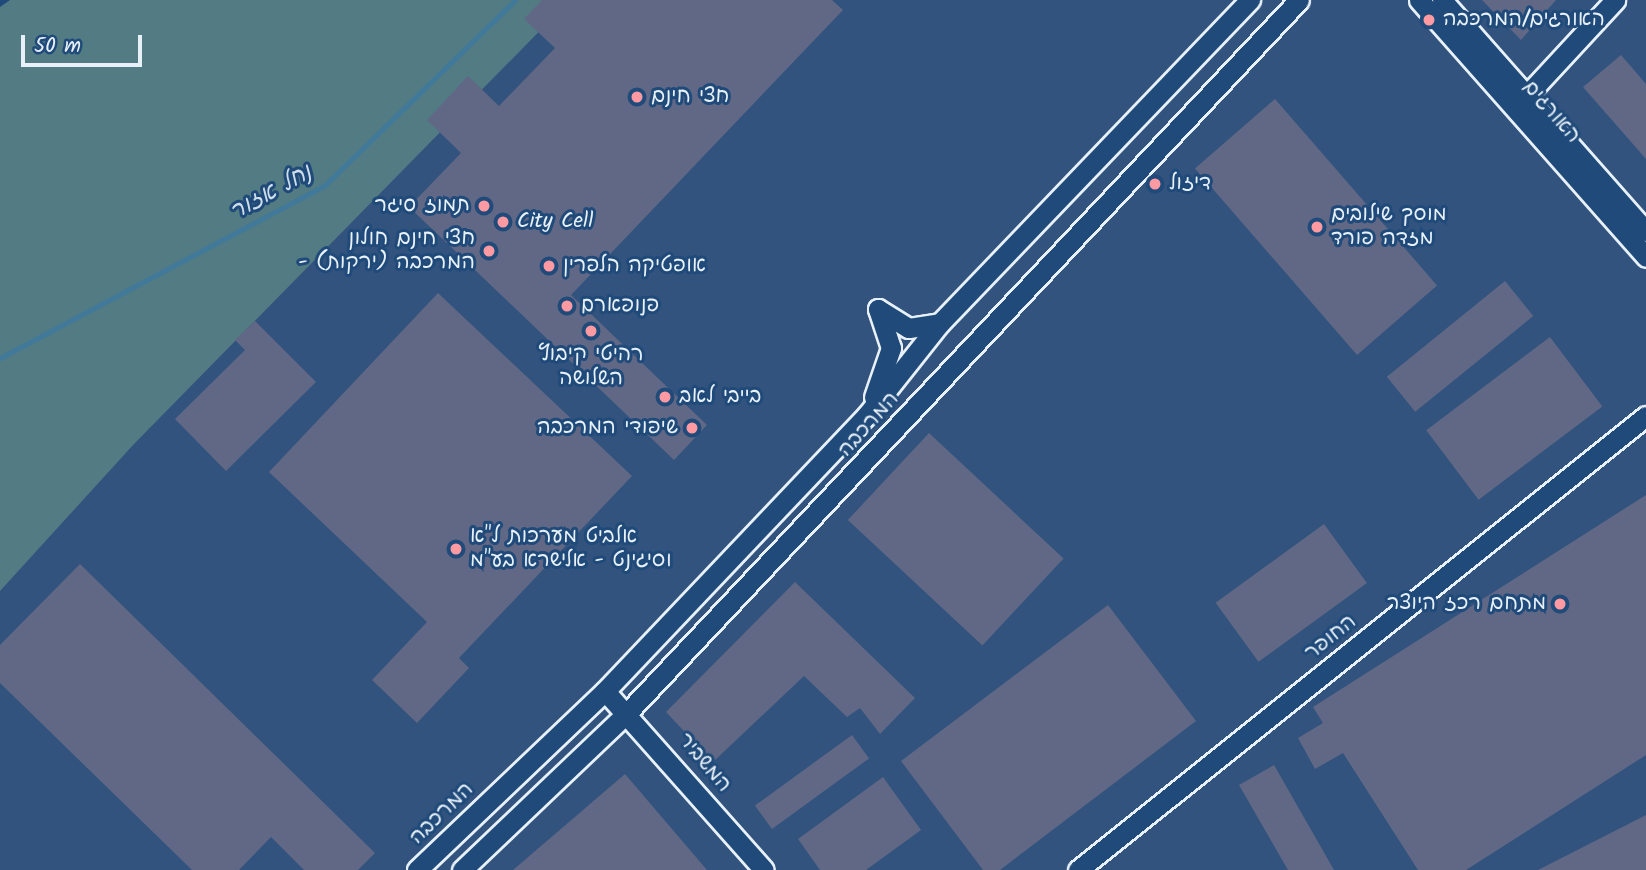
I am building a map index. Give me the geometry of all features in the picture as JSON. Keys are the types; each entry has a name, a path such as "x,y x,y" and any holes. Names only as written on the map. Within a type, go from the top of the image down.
{"street":[{"name":"המרכבה","path":"417,870 606,691 867,415 940,323 1250,0"},
{"name":"המרכבה","path":"462,870 628,712 1299,0"},
{"name":"האורגים","path":"1419,0 1646,257"},
{"name":"האורגים","path":"1442,0 1529,93 1646,231"},
{"path":"1529,93 1615,0"},
{"path":"867,415 891,348 878,309 909,328 940,323"},
{"name":"החופר","path":"1078,870 1646,416"},
{"name":"המשביר","path":"606,691 628,712 764,870"}],"shaded area":[{"path":"553,0 1646,0 1646,870 0,870 0,572"}],"green space":[{"path":"10,0 570,0 134,444 0,591 0,7"}],"building":[{"path":"542,0 832,0 843,10 571,295 707,425 674,460 409,207 461,153 427,120 468,76 499,106 555,48 524,19"},
{"path":"1482,0 1556,0 1521,40"},
{"path":"1621,55 1646,84 1646,159 1583,87"},
{"name":"מוסך שילובים מזדה פורד","path":"1275,99 1437,285 1357,355 1195,169"},
{"path":"1505,281 1533,316 1415,412 1387,377"},
{"name":"אלביט מערכות ל\"א וסיגינט - אלישרא בע\"מ","path":"438,293 632,476 459,658 469,668 417,723 372,680 427,622 269,472"},
{"path":"255,321 316,382 226,471 175,419 245,350 235,340"},
{"path":"1550,337 1602,406 1479,500 1426,430"},
{"path":"929,433 1064,558 982,646 848,520"},
{"name":"מתחם רכז היוצר","path":"1646,495 1646,755 1466,870 1418,870 1343,753 1315,769 1298,738 1323,723 1313,707"},
{"path":"1324,524 1367,583 1259,662 1216,603"},
{"path":"80,564 375,853 358,870 304,870 271,837 239,870 192,870 0,683 0,645"},
{"path":"795,582 915,698 880,734 860,708 847,717 804,676 713,762 666,712"},
{"path":"1108,605 1196,721 1000,870 983,870 901,761"},
{"path":"852,735 869,758 772,829 755,806"},
{"path":"1274,765 1334,870 1288,870 1239,785"},
{"path":"625,774 707,870 513,870"},
{"path":"883,777 921,830 866,870 820,870 798,839"},
{"path":"1646,815 1646,870 1538,870"}],"waterway":[{"name":"נחל אזור","path":"0,358 325,185 515,0"}],"place":[{"name":"האורגים/המרכבה","path":"1429,20"},
{"name":"חצי חינם","path":"637,97"},
{"name":"דיזול","path":"1155,184"},
{"name":"תמוז סיגר","path":"484,206"},
{"name":"City Cell","path":"503,222"},
{"name":"מוסך שילובים מזדה פורד","path":"1317,227"},
{"name":"חצי חינם חולון - המרכבה (ירקות)","path":"489,251"},
{"name":"אופטיקה הלפרין","path":"549,266"},
{"name":"פנופארם","path":"567,306"},
{"name":"רהיטי קיבוץ השלושה","path":"591,331"},
{"name":"בייבי לאב","path":"665,397"},
{"name":"שיפודי המרכבה","path":"692,428"},
{"name":"אלביט מערכות ל\"א וסיגינט - אלישרא בע\"מ","path":"456,549"},
{"name":"מתחם רכז היוצר","path":"1560,604"}]}
